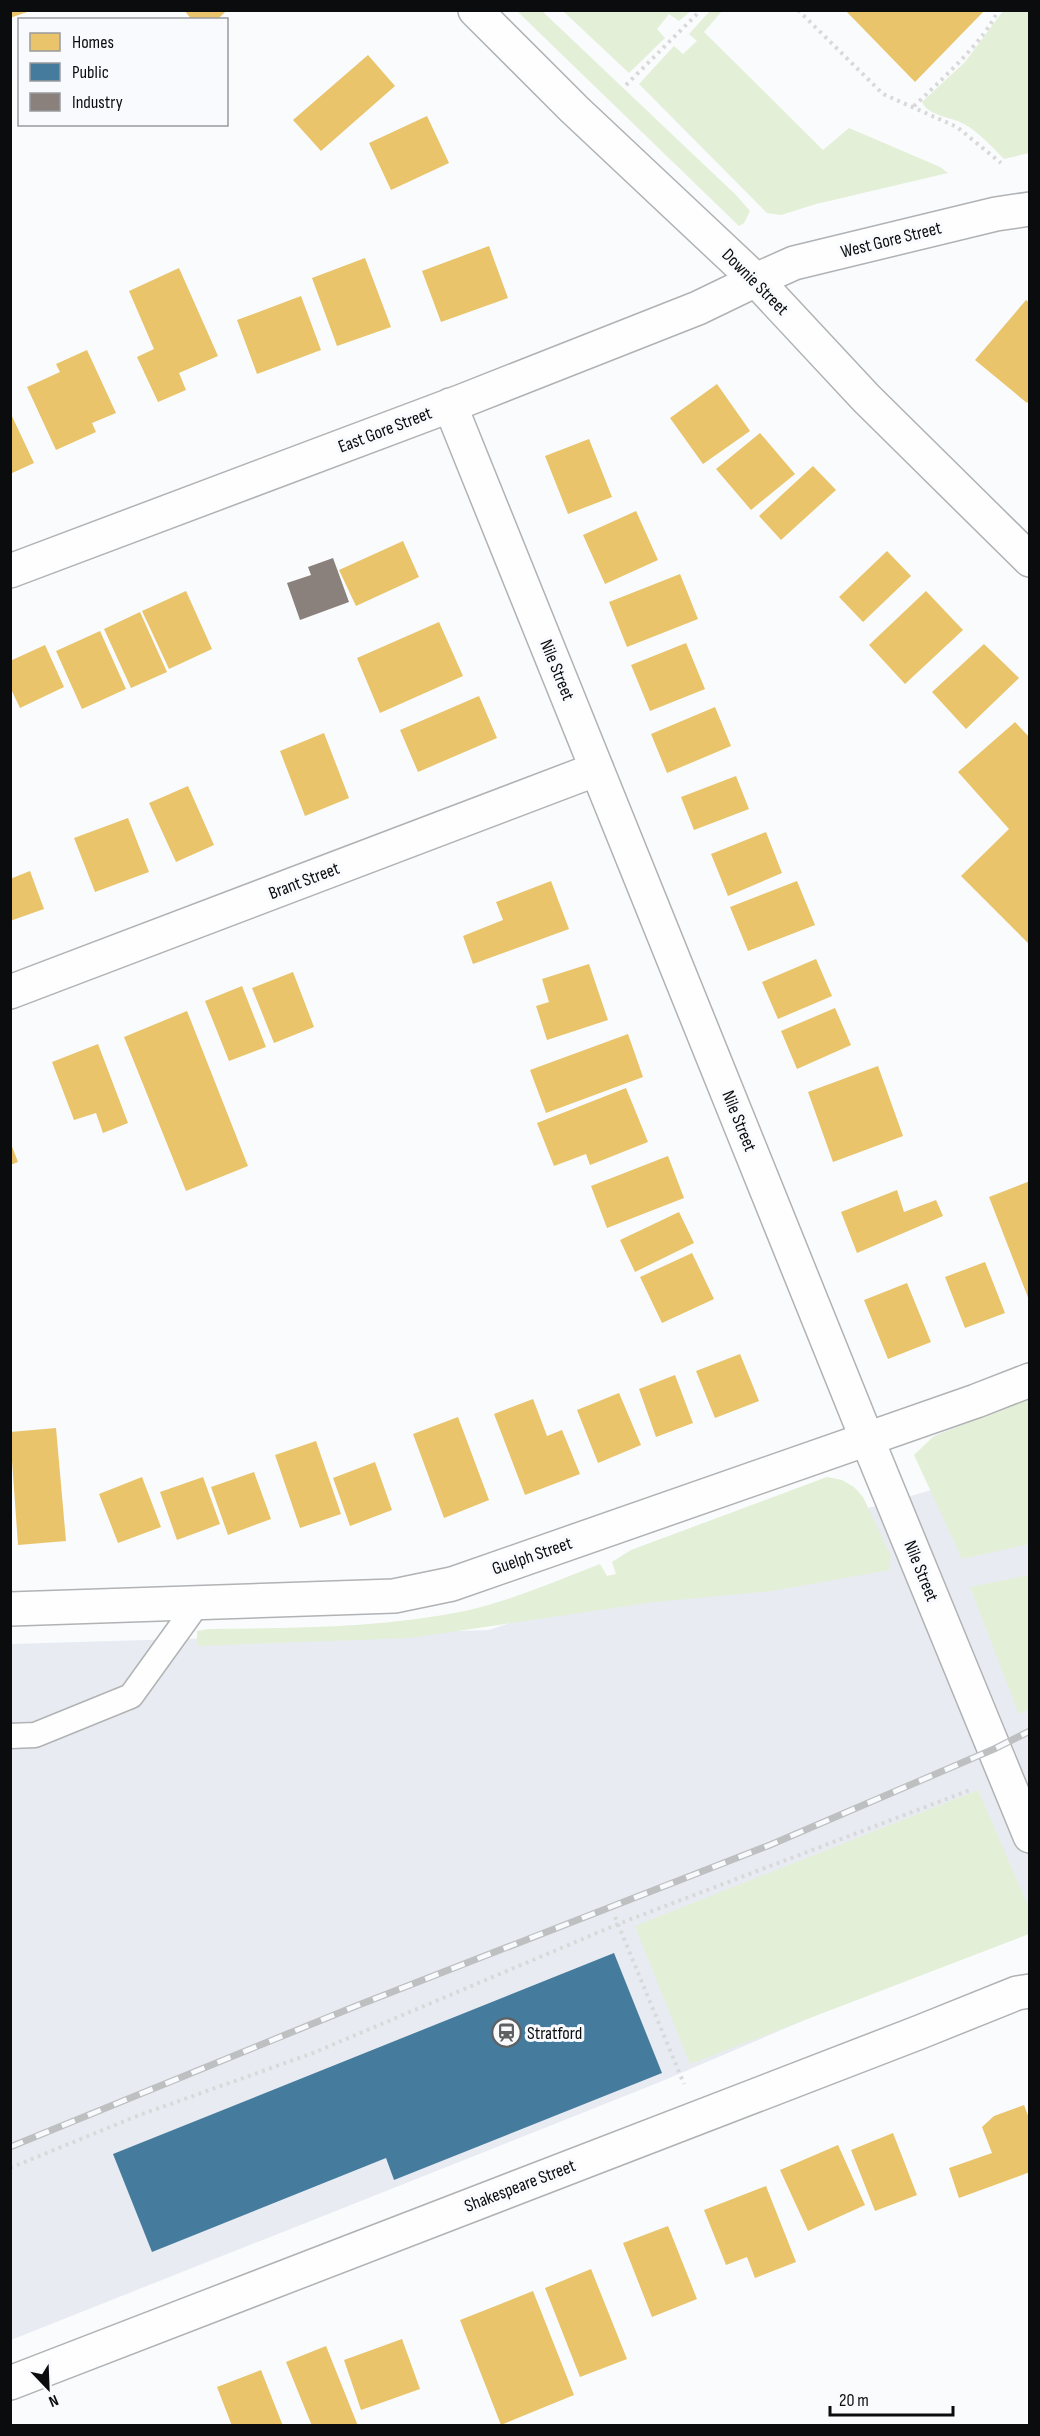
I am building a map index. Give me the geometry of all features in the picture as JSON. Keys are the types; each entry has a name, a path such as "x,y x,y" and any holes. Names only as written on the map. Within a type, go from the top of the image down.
{"street":[{"name":"Downie Street","path":"475,10 583,117 756,280 866,398 1029,560"},
{"name":"West Gore Street","path":"756,280 794,263 996,214 1029,209"},
{"name":"East Gore Street","path":"10,571 450,405 698,308 756,280"},
{"name":"Nile Street","path":"450,405 1029,1836"},
{"name":"Brant Street","path":"10,992 597,769"},
{"name":"Guelph Street","path":"10,1609 394,1596 452,1584 976,1401 1029,1380"},
{"name":"Shakespeare Street","path":"10,2383 1017,1993 1029,1991"}],"lane":[{"path":"10,1736 35,1734 132,1696 198,1603"}],"path":[{"path":"626,85 701,10"},
{"path":"798,10 883,94 957,127 1001,163"},
{"path":"914,106 944,78 993,22 998,10"},
{"path":"10,2168 137,2116 313,2053 618,1924 1005,1776"},
{"path":"615,1917 698,2118"}],"shaded area":[{"path":"1029,1453 1029,1926 1024,1926 660,2082 11,2340 11,1644 489,1630 770,1536 928,1491"}],"green space":[{"path":"517,11 542,11 737,196 750,211 744,223 739,226"},
{"path":"563,11 691,11 679,21 669,14 657,29 665,38 629,73"},
{"path":"710,11 722,11 704,32 823,150 849,128 940,167 948,173 816,204 781,215 767,213 639,84 674,46 683,54 697,41 689,34"},
{"path":"1003,11 1030,11 1029,153 1004,159 970,127 929,110 922,102 965,62"},
{"path":"1029,1398 1029,1544 962,1559 914,1455 934,1436"},
{"path":"827,1477 842,1480 854,1487 863,1497 891,1556 889,1570 772,1591 654,1602 410,1638 197,1646 197,1631 338,1626 433,1617 499,1602 600,1564 607,1576 616,1574 612,1562 631,1550"},
{"path":"1029,1575 1029,1709 1019,1714 970,1587"},
{"path":"978,1790 1029,1908 1029,1934 690,2064 635,1926"}],"building: Homes":[{"path":"10,10 30,10 30,11 10,18"},
{"path":"184,10 227,10 219,18 190,18"},
{"path":"845,10 985,10 915,82"},
{"path":"368,55 395,86 321,151 293,120"},
{"path":"427,116 449,163 391,190 369,143"},
{"path":"489,246 508,298 441,322 422,271"},
{"path":"365,258 391,327 337,346 312,278"},
{"path":"179,268 218,356 179,373 186,390 158,402 137,357 154,349 129,291"},
{"path":"301,296 321,350 257,374 237,320"},
{"path":"1026,300 1030,303 1030,399 1027,403 975,360"},
{"path":"87,350 116,413 92,423 96,432 56,450 27,387 60,372 56,364"},
{"path":"717,384 750,431 703,464 670,418"},
{"path":"10,412 34,463 10,474"},
{"path":"760,433 795,474 751,510 716,469"},
{"path":"589,439 612,497 568,514 545,456"},
{"path":"813,466 836,490 781,540 759,516"},
{"path":"636,511 658,560 605,584 583,535"},
{"path":"403,541 419,577 356,606 339,570"},
{"path":"887,551 911,576 863,622 839,597"},
{"path":"680,574 698,619 627,647 609,602"},
{"path":"186,591 212,649 169,669 142,611"},
{"path":"926,591 963,630 905,684 869,645"},
{"path":"140,612 167,672 131,688 104,629"},
{"path":"439,622 463,676 380,713 357,658"},
{"path":"100,631 126,689 82,709 56,651"},
{"path":"686,643 705,689 650,711 631,665"},
{"path":"984,644 1019,678 966,729 932,692"},
{"path":"45,645 64,687 20,708 10,687 10,661"},
{"path":"479,696 497,738 418,772 400,730"},
{"path":"715,707 731,746 667,773 651,734"},
{"path":"1015,722 1030,738 1030,945 961,876 1009,829 958,772"},
{"path":"324,733 349,798 305,816 280,751"},
{"path":"736,776 749,809 694,830 681,797"},
{"path":"188,786 214,845 176,862 149,803"},
{"path":"128,818 149,872 95,892 74,838"},
{"path":"766,832 782,873 728,896 711,854"},
{"path":"30,871 44,909 10,921 10,879"},
{"path":"551,881 569,929 473,964 463,936 503,920 496,902"},
{"path":"797,881 815,925 748,951 730,907"},
{"path":"816,959 832,996 778,1019 762,982"},
{"path":"589,964 608,1020 547,1040 536,1006 549,1002 542,979"},
{"path":"293,972 314,1027 274,1043 252,988"},
{"path":"242,986 266,1047 229,1061 205,1001"},
{"path":"835,1008 851,1045 797,1069 781,1031"},
{"path":"187,1011 248,1166 186,1191 124,1037"},
{"path":"628,1034 643,1077 546,1113 530,1070"},
{"path":"98,1044 128,1123 103,1133 96,1113 74,1120 52,1062"},
{"path":"878,1066 903,1136 833,1162 808,1092"},
{"path":"626,1088 648,1142 590,1165 586,1154 554,1166 537,1123"},
{"path":"10,1145 18,1162 10,1165"},
{"path":"668,1156 684,1198 607,1228 591,1186"},
{"path":"1030,1181 1030,1300 1029,1300 989,1197"},
{"path":"897,1190 904,1212 936,1200 943,1216 857,1253 841,1212"},
{"path":"679,1212 694,1243 635,1272 620,1240"},
{"path":"692,1253 714,1299 662,1323 640,1277"},
{"path":"985,1262 1005,1313 965,1328 945,1277"},
{"path":"907,1283 931,1342 888,1359 864,1300"},
{"path":"740,1354 759,1401 715,1418 696,1371"},
{"path":"675,1375 693,1423 656,1437 639,1389"},
{"path":"619,1393 641,1445 598,1463 577,1410"},
{"path":"533,1399 547,1436 562,1430 580,1474 525,1495 494,1414"},
{"path":"458,1417 489,1500 444,1518 413,1434"},
{"path":"56,1428 66,1541 18,1545 10,1432"},
{"path":"316,1441 341,1514 300,1528 275,1455"},
{"path":"375,1462 392,1510 350,1526 333,1478"},
{"path":"254,1472 271,1519 228,1535 211,1487"},
{"path":"142,1477 161,1527 118,1543 99,1494"},
{"path":"203,1477 220,1524 177,1540 160,1492"},
{"path":"1024,2105 1030,2121 1030,2172 959,2198 949,2168 992,2153 982,2127 994,2116"},
{"path":"893,2133 917,2195 875,2211 851,2150"},
{"path":"838,2145 865,2205 808,2231 780,2170"},
{"path":"766,2186 796,2262 755,2278 747,2257 726,2265 704,2210"},
{"path":"668,2226 697,2299 652,2317 623,2243"},
{"path":"591,2269 627,2359 580,2377 545,2288"},
{"path":"533,2291 574,2395 501,2425 460,2320"},
{"path":"402,2339 420,2389 361,2410 344,2360"},
{"path":"326,2346 358,2426 312,2426 286,2362"},
{"path":"261,2370 283,2426 232,2426 217,2387"}],"building: Public":[{"path":"614,1953 662,2073 394,2180 386,2158 152,2252 113,2154"}],"building: Industry":[{"path":"333,558 349,602 300,620 287,583 311,575 308,567"}],"railway":[{"path":"10,2147 356,2006 770,1845 994,1749 1030,1731"}],"place":[{"name":"Stratford","path":"506,2033"}]}
